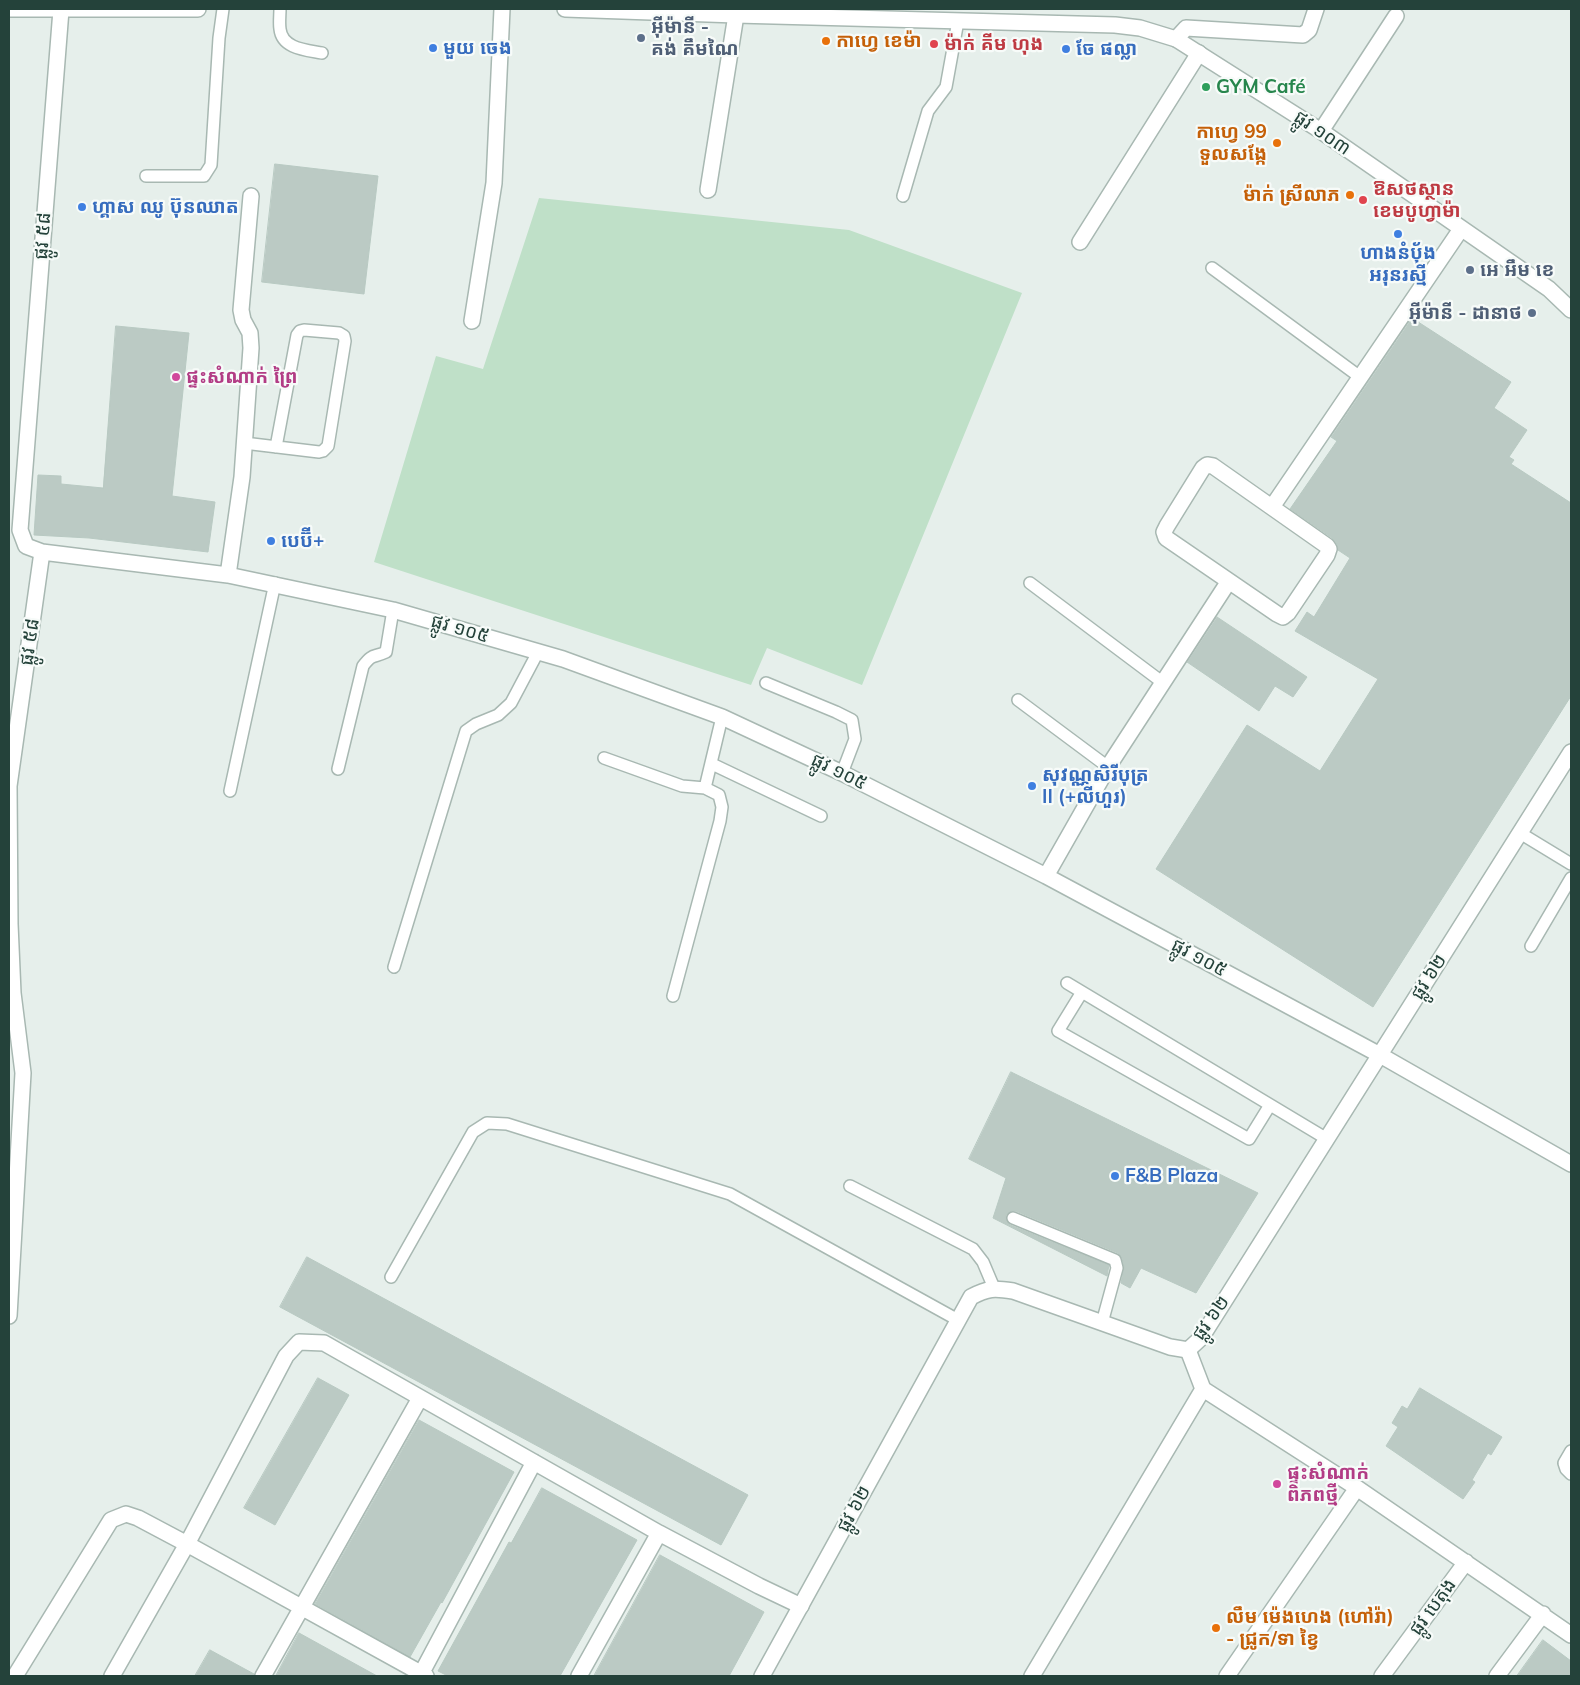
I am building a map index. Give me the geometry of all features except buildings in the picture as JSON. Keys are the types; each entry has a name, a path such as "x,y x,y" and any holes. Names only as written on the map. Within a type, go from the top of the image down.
{"street":[{"path":"9,9 198,9"},
{"path":"472,321 494,183 502,9"},
{"name":"ផ្លូវ ១០៣","path":"565,9 1115,25 1140,28 1176,39 1321,131 1548,289 1571,310"},
{"path":"1176,39 1186,28 1303,35 1309,30 1316,9"},
{"name":"ផ្លូវ ៥៨","path":"9,1316 23,1073 13,983 10,924 10,786 42,552 26,546 20,530 61,10"},
{"path":"708,190 736,15"},
{"path":"1321,131 1396,16"},
{"path":"1080,242 1199,53"},
{"path":"228,575 242,477 251,348 250,333 240,310 251,196"},
{"path":"1272,507 1461,229"},
{"path":"1207,465 1213,466 1272,507 1329,549 1327,555 1288,613 1283,617 1166,538 1164,532 1203,468 1207,465"},
{"name":"ផ្លូវ ១០៥","path":"42,552 228,575 393,610 563,659 722,717 842,773 1046,876 1380,1055 1571,1164"},
{"path":"1046,876 1108,767 1229,581"},
{"name":"ផ្លូវ ៦២","path":"765,1675 971,1297 983,1290 994,1288 1013,1292 1170,1347 1188,1350 1201,1338 1571,752"},
{"path":"112,1676 187,1544 286,1356 299,1342 324,1343 659,1533 801,1606"},
{"path":"1188,1350 1203,1389 1357,1488 1571,1634"},
{"path":"1032,1676 1203,1389"},
{"path":"263,1676 420,1398"},
{"path":"15,1676 111,1520 126,1514 138,1518 187,1544 422,1675 534,1462"},
{"path":"1227,1676 1357,1488"},
{"path":"579,1676 659,1533"},
{"name":"ផ្លូវ បេតុង","path":"1382,1676 1466,1562"},
{"path":"1496,1676 1542,1614"}],"lane":[{"path":"146,176 204,176 208,172 211,165 219,38 223,9"},
{"path":"280,9 280,30 284,41 293,46 322,53"},
{"path":"903,196 928,111 946,87 958,21"},
{"path":"1212,268 1360,377"},
{"path":"244,443 276,447 319,452 328,446 345,341 344,336 339,333 304,330 300,331 297,335 276,447"},
{"path":"1030,583 1162,682"},
{"path":"230,791 275,584"},
{"path":"338,769 363,666 375,654 386,652 393,610"},
{"path":"394,967 466,731 476,724 498,715 511,703 538,652"},
{"path":"766,683 852,720 855,739 842,773"},
{"path":"1018,700 1108,767"},
{"path":"705,788 722,717"},
{"path":"604,758 682,786 705,788 719,795 722,806 720,821 673,996"},
{"path":"712,764 820,816"},
{"path":"1520,833 1571,864"},
{"path":"1531,946 1571,878"},
{"path":"1067,983 1327,1139"},
{"path":"1082,992 1058,1031 1249,1139 1270,1105"},
{"path":"391,1277 473,1132 487,1123 507,1124 730,1194 958,1320"},
{"path":"850,1186 973,1249 983,1262 994,1288"},
{"path":"1013,1218 1115,1260 1117,1268 1102,1323"},
{"path":"1571,1451 1564,1463 1566,1469 1571,1474"}],"green space":[{"path":"539,198 849,230 1022,293 862,685 767,648 751,685 374,562 436,356 483,369"}],"place":[{"name":"អ៊ីម៉ានី - គង់ គឹមណៃ","path":"641,38"},
{"name":"កាហ្វេ ខេម៉ា","path":"826,41"},
{"name":"ម៉ាក់ គីម ហុង","path":"934,44"},
{"name":"មួយ ចេង","path":"433,48"},
{"name":"ចែ ផល្លា","path":"1066,49"},
{"name":"GYM Café","path":"1206,87"},
{"name":"កាហ្វេ 99 ទួលសង្កែ","path":"1277,143"},
{"name":"ម៉ាក់ ស្រីលាភ","path":"1350,195"},
{"name":"ឱសថស្ថាន ខេមបូហ្វាម៉ា","path":"1363,200"},
{"name":"ហ្គាស ឈូ ប៊ុនឈាត","path":"82,207"},
{"name":"ហាងនំប៉័ង អរុនរស្មី","path":"1398,234"},
{"name":"អេ អឹម ខេ","path":"1470,270"},
{"name":"អ៊ីម៉ានី - ដានាថ","path":"1532,313"},
{"name":"ផ្ទះសំណាក់ ព្រៃ","path":"176,377"},
{"name":"បេប៊ី+","path":"271,541"},
{"name":"សុវណ្ណសិរីបុត្រ II (+លីហួរ)","path":"1032,786"},
{"name":"F&B Plaza","path":"1115,1176"},
{"name":"ផ្ទះសំណាក់ ពិភពថ្មី","path":"1277,1484"},
{"name":"លឹម ម៉េងហេង (ហៅរ៉ា) - ជ្រូក/ទា ខ្វៃ","path":"1216,1628"}]}
